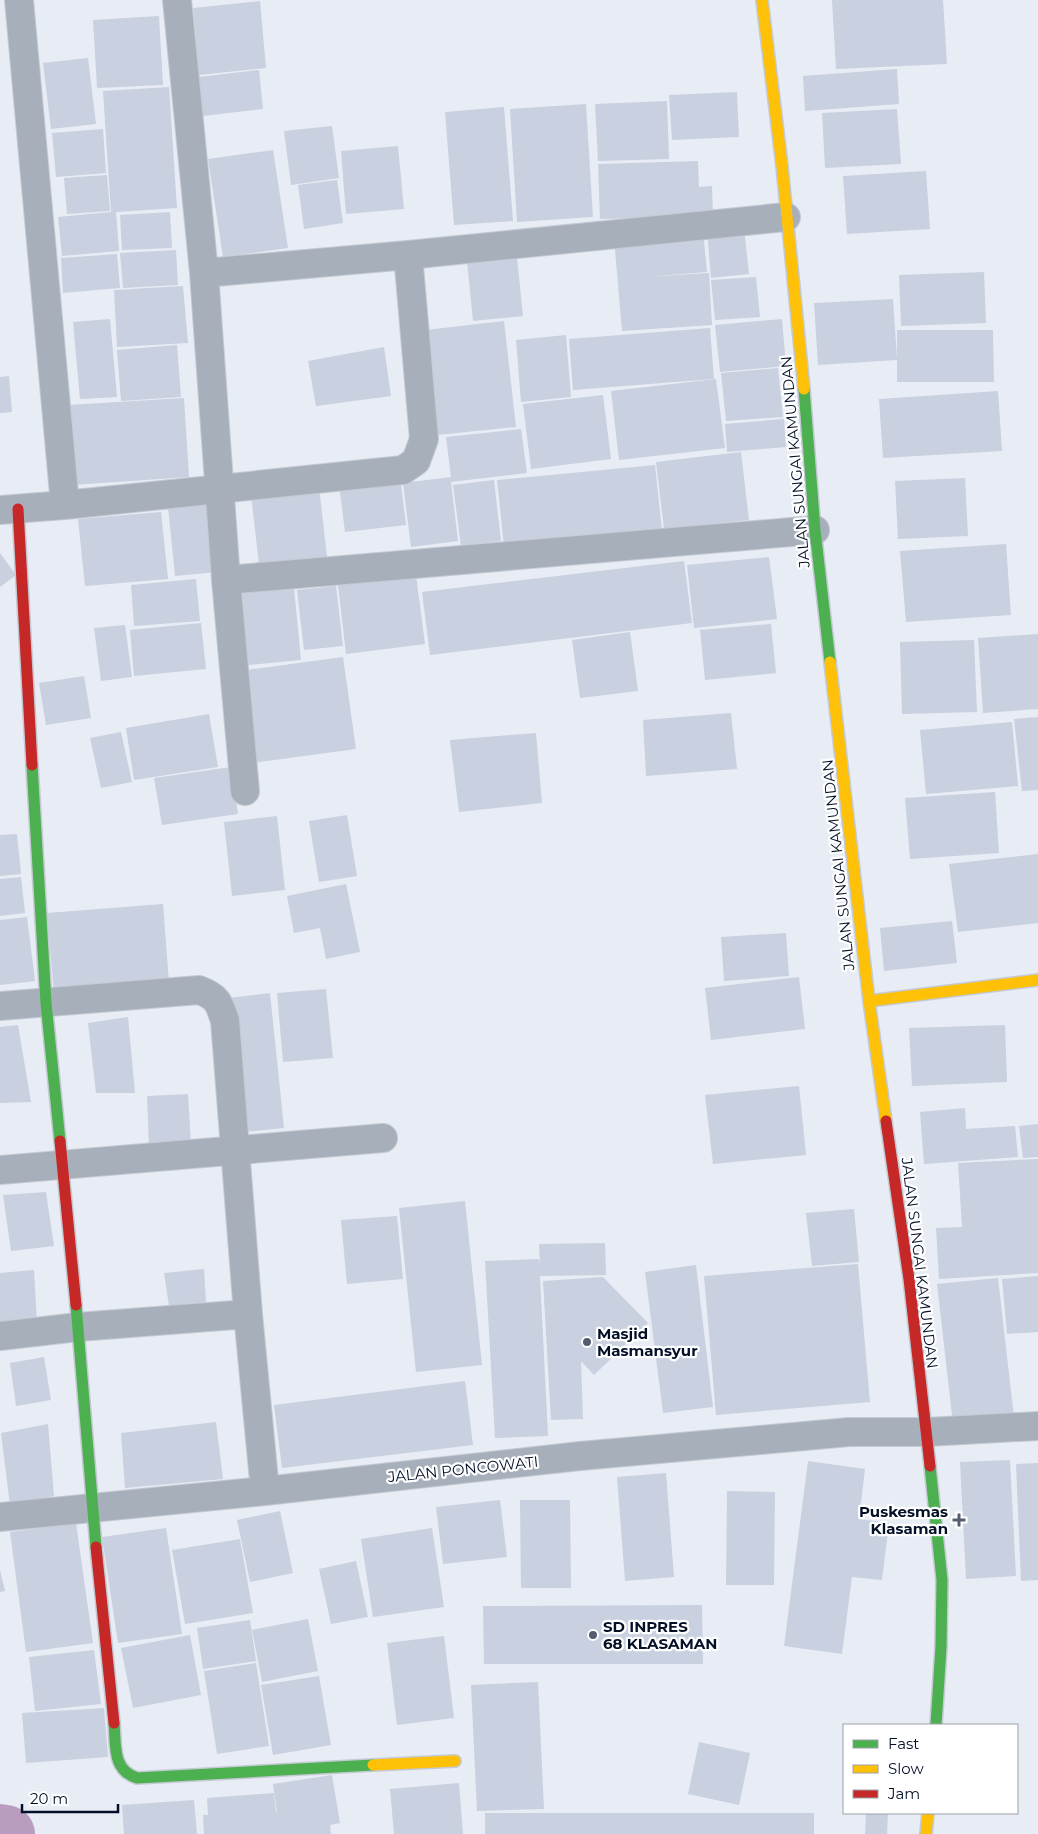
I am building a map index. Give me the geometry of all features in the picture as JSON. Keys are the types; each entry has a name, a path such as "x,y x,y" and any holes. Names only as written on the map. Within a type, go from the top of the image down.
{"main road":[{"name":"JALAN SUNGAI KAMUNDAN","path":"762,0 803,372 815,530 869,1001 909,1279 942,1580 941,1647 936,1724"},
{"path":"9,510 46,1003 78,1327 92,1507 118,1762 122,1770 128,1775 137,1778 455,1761"},
{"path":"869,1001 1038,980"},
{"path":"926,1834 928,1814"}],"street":[{"path":"19,0 65,505"},
{"path":"177,0 204,273 221,489 226,580 245,791"},
{"path":"204,273 408,255 786,217"},
{"path":"9,510 402,470 416,461 424,439 408,255"},
{"path":"226,580 815,530"},
{"path":"0,1006 199,990 212,995 220,1004 225,1021 234,1152 265,1491"},
{"path":"0,1170 234,1152 383,1138"},
{"path":"0,1336 78,1327 248,1314"},
{"name":"JALAN PONCOWATI","path":"0,1517 265,1491 599,1454 849,1432 927,1432 1038,1426"}],"building":[{"path":"832,0 943,0 947,64 836,69"},
{"path":"260,1 266,68 199,75 193,8"},
{"path":"159,16 163,85 97,88 93,20"},
{"path":"88,58 96,124 51,129 43,63"},
{"path":"897,69 899,104 805,111 803,76"},
{"path":"259,70 263,109 203,116 199,77"},
{"path":"169,87 177,208 116,212 119,251 62,256 58,217 111,212 103,91"},
{"path":"737,92 739,137 672,140 669,95"},
{"path":"667,101 669,159 598,161 595,104"},
{"path":"586,104 593,217 517,222 510,109"},
{"path":"504,107 513,221 454,225 445,112"},
{"path":"897,109 901,164 825,168 822,113"},
{"path":"332,126 339,178 291,185 284,131"},
{"path":"103,129 106,173 56,177 52,133"},
{"path":"398,146 404,209 346,214 341,151"},
{"path":"273,150 288,248 223,257 208,159"},
{"path":"698,161 699,187 712,186 713,216 600,219 598,164"},
{"path":"926,171 930,229 847,234 843,176"},
{"path":"107,175 110,211 67,214 64,178"},
{"path":"337,180 343,223 304,229 298,185"},
{"path":"170,212 172,248 122,250 120,215"},
{"path":"744,227 749,274 711,278 707,230"},
{"path":"703,231 707,272 645,277 709,273 712,325 622,331 614,238"},
{"path":"176,250 178,285 123,288 120,253"},
{"path":"117,254 120,288 63,293 61,258"},
{"path":"517,257 523,316 473,321 467,262"},
{"path":"984,272 986,323 901,326 899,275"},
{"path":"756,277 760,317 715,320 711,280"},
{"path":"183,286 188,343 117,347 114,290"},
{"path":"893,299 897,359 897,330 993,330 994,382 897,382 897,360 818,365 814,303"},
{"path":"110,319 117,397 80,399 73,322"},
{"path":"782,319 786,366 720,372 715,325"},
{"path":"504,321 516,427 438,435 426,330"},
{"path":"710,328 714,379 573,390 569,339"},
{"path":"566,335 571,397 521,402 516,340"},
{"path":"177,345 181,397 121,401 117,350"},
{"path":"384,347 391,396 316,406 308,361"},
{"path":"778,368 783,417 726,421 721,373"},
{"path":"9,376 12,412 0,413 0,377"},
{"path":"716,379 725,448 619,460 611,391"},
{"path":"998,391 1002,451 883,458 879,399"},
{"path":"603,395 611,459 531,469 523,404"},
{"path":"184,398 189,477 73,485 68,405"},
{"path":"784,419 786,447 727,452 725,424"},
{"path":"521,429 527,473 451,482 458,541 411,547 403,483 451,477 446,437"},
{"path":"741,452 749,520 664,529 656,462"},
{"path":"655,465 662,531 504,546 497,480"},
{"path":"400,477 406,525 345,532 339,485"},
{"path":"965,478 968,536 898,539 895,481"},
{"path":"494,480 501,541 461,546 453,485"},
{"path":"319,487 328,565 260,573 251,495"},
{"path":"211,503 217,572 175,576 168,507"},
{"path":"161,512 168,579 85,586 78,519"},
{"path":"1006,544 1011,615 906,622 900,551"},
{"path":"0,553 16,575 0,587"},
{"path":"769,557 777,619 694,628 687,565"},
{"path":"684,561 692,623 430,655 422,592"},
{"path":"416,575 425,644 346,654 338,585"},
{"path":"196,579 200,621 134,626 131,585"},
{"path":"336,586 343,646 304,650 297,590"},
{"path":"294,588 301,660 238,666 230,594"},
{"path":"201,623 206,669 134,676 130,630"},
{"path":"771,624 776,673 705,680 700,630"},
{"path":"125,625 132,677 101,681 94,628"},
{"path":"630,632 638,691 580,698 572,640"},
{"path":"1038,634 1038,709 983,713 978,638"},
{"path":"974,640 977,712 902,714 900,642"},
{"path":"343,657 356,749 252,763 239,671"},
{"path":"84,676 91,718 46,725 39,683"},
{"path":"731,713 737,769 646,776 643,720"},
{"path":"209,714 218,767 134,780 126,728"},
{"path":"1038,717 1038,790 1022,791 1014,719"},
{"path":"1012,722 1018,786 926,794 920,730"},
{"path":"121,732 132,782 101,788 90,738"},
{"path":"536,733 542,803 459,812 450,740"},
{"path":"231,767 238,814 162,825 154,778"},
{"path":"995,792 999,853 910,859 905,798"},
{"path":"347,815 357,876 319,882 309,821"},
{"path":"277,816 285,890 232,896 224,822"},
{"path":"17,834 21,874 0,876 0,835"},
{"path":"1038,854 1038,923 958,932 949,864"},
{"path":"21,877 25,913 0,916 0,879"},
{"path":"346,884 360,952 326,959 320,928 294,933 287,896"},
{"path":"163,904 169,983 54,993 47,913"},
{"path":"27,917 35,981 0,985 0,920"},
{"path":"952,921 957,963 884,971 880,928"},
{"path":"786,933 789,976 724,981 721,937"},
{"path":"799,977 805,1029 711,1040 705,988"},
{"path":"326,989 333,1058 283,1062 277,993"},
{"path":"270,993 284,1128 243,1132 229,998"},
{"path":"128,1017 135,1093 96,1093 88,1023"},
{"path":"18,1025 31,1102 0,1103 0,1027"},
{"path":"1005,1025 1007,1082 912,1086 909,1028"},
{"path":"799,1086 806,1155 713,1164 705,1095"},
{"path":"188,1094 191,1145 149,1147 147,1096"},
{"path":"965,1108 966,1129 1015,1126 1018,1157 924,1164 920,1112"},
{"path":"1038,1124 1038,1157 1023,1158 1019,1126"},
{"path":"1038,1159 1038,1273 939,1279 936,1228 962,1227 958,1163"},
{"path":"46,1192 54,1246 11,1251 3,1195"},
{"path":"465,1201 482,1365 416,1372 399,1208"},
{"path":"854,1209 859,1262 812,1266 806,1213"},
{"path":"397,1216 403,1279 347,1284 341,1220"},
{"path":"605,1243 606,1275 540,1276 548,1436 495,1438 485,1261 539,1259 540,1266 539,1244"},
{"path":"858,1264 870,1402 716,1415 704,1276"},
{"path":"696,1265 713,1407 663,1413 645,1272"},
{"path":"204,1269 206,1302 169,1306 164,1273"},
{"path":"34,1270 37,1324 0,1327 0,1273"},
{"path":"1038,1276 1038,1332 1007,1334 1002,1279"},
{"name":"Masjid Masmansyur","path":"603,1277 648,1323 594,1375 581,1361 583,1419 551,1420 543,1281"},
{"path":"998,1278 1014,1417 953,1424 937,1284"},
{"path":"44,1357 51,1400 16,1406 10,1363"},
{"path":"465,1381 473,1445 282,1468 274,1405"},
{"path":"216,1422 223,1479 125,1488 121,1433"},
{"path":"48,1424 54,1496 10,1505 1,1433"},
{"path":"1010,1460 1016,1576 966,1579 960,1462"},
{"path":"808,1461 865,1469 859,1519 889,1523 882,1580 852,1577 842,1654 784,1646"},
{"path":"1038,1463 1038,1580 1021,1581 1016,1464"},
{"path":"666,1473 674,1577 625,1581 617,1477"},
{"path":"727,1491 775,1492 774,1585 726,1585"},
{"path":"500,1500 507,1557 443,1564 436,1507"},
{"path":"520,1500 570,1500 571,1588 521,1588"},
{"path":"280,1511 293,1573 250,1582 237,1520"},
{"path":"76,1523 93,1643 26,1652 10,1532"},
{"path":"166,1528 182,1634 118,1643 102,1537"},
{"path":"432,1528 444,1607 373,1617 361,1539"},
{"path":"240,1539 253,1613 185,1624 172,1550"},
{"path":"356,1561 368,1617 331,1624 319,1569"},
{"path":"0,1570 5,1591 0,1592"},
{"name":"SD INPRES 68 KLASAMAN","path":"702,1605 703,1664 484,1664 483,1606"},
{"path":"308,1619 318,1671 262,1682 252,1630"},
{"path":"250,1620 256,1661 203,1669 197,1628"},
{"path":"190,1635 201,1695 133,1708 121,1648"},
{"path":"444,1636 454,1718 397,1725 387,1643"},
{"path":"94,1650 101,1704 35,1711 29,1657"},
{"path":"256,1663 269,1746 217,1754 204,1671"},
{"path":"319,1676 331,1745 273,1755 261,1685"},
{"path":"538,1682 544,1809 477,1811 471,1685"},
{"path":"104,1708 108,1757 26,1763 22,1713"},
{"path":"699,1742 750,1753 739,1805 688,1794"},
{"path":"332,1775 340,1823 330,1825 331,1834 204,1834 203,1815 208,1815 207,1798 274,1793 277,1812 273,1784"},
{"path":"459,1783 463,1834 394,1834 390,1789"},
{"path":"194,1800 197,1834 124,1834 122,1805"},
{"path":"485,1813 814,1813 814,1834 485,1834"},
{"path":"866,1814 888,1814 887,1834 865,1834"}],"waterway":[{"path":"0,1833 6,1834"}],"traffic: fast":[{"path":"804,389 815,530 830,662"},
{"path":"32,765 46,1003 60,1141"},
{"path":"76,1305 96,1547"},
{"path":"930,1466 942,1580 941,1647 936,1724"},
{"path":"114,1723 119,1763 123,1769 137,1778 373,1765"}],"traffic: slow":[{"path":"762,0 782,166 804,389"},
{"path":"830,662 869,1001"},
{"path":"886,1121 869,1001 1038,980"},
{"path":"373,1765 455,1761"},
{"path":"926,1834 928,1814"}],"traffic: jam":[{"path":"18,509 32,765"},
{"path":"886,1121 909,1279 930,1466"},
{"path":"60,1141 76,1305"},
{"path":"96,1547 114,1723"}],"place":[{"name":"Masjid Masmansyur","path":"587,1342"},
{"name":"Puskesmas Klasaman","path":"959,1520"},
{"name":"SD INPRES 68 KLASAMAN","path":"593,1635"}]}
